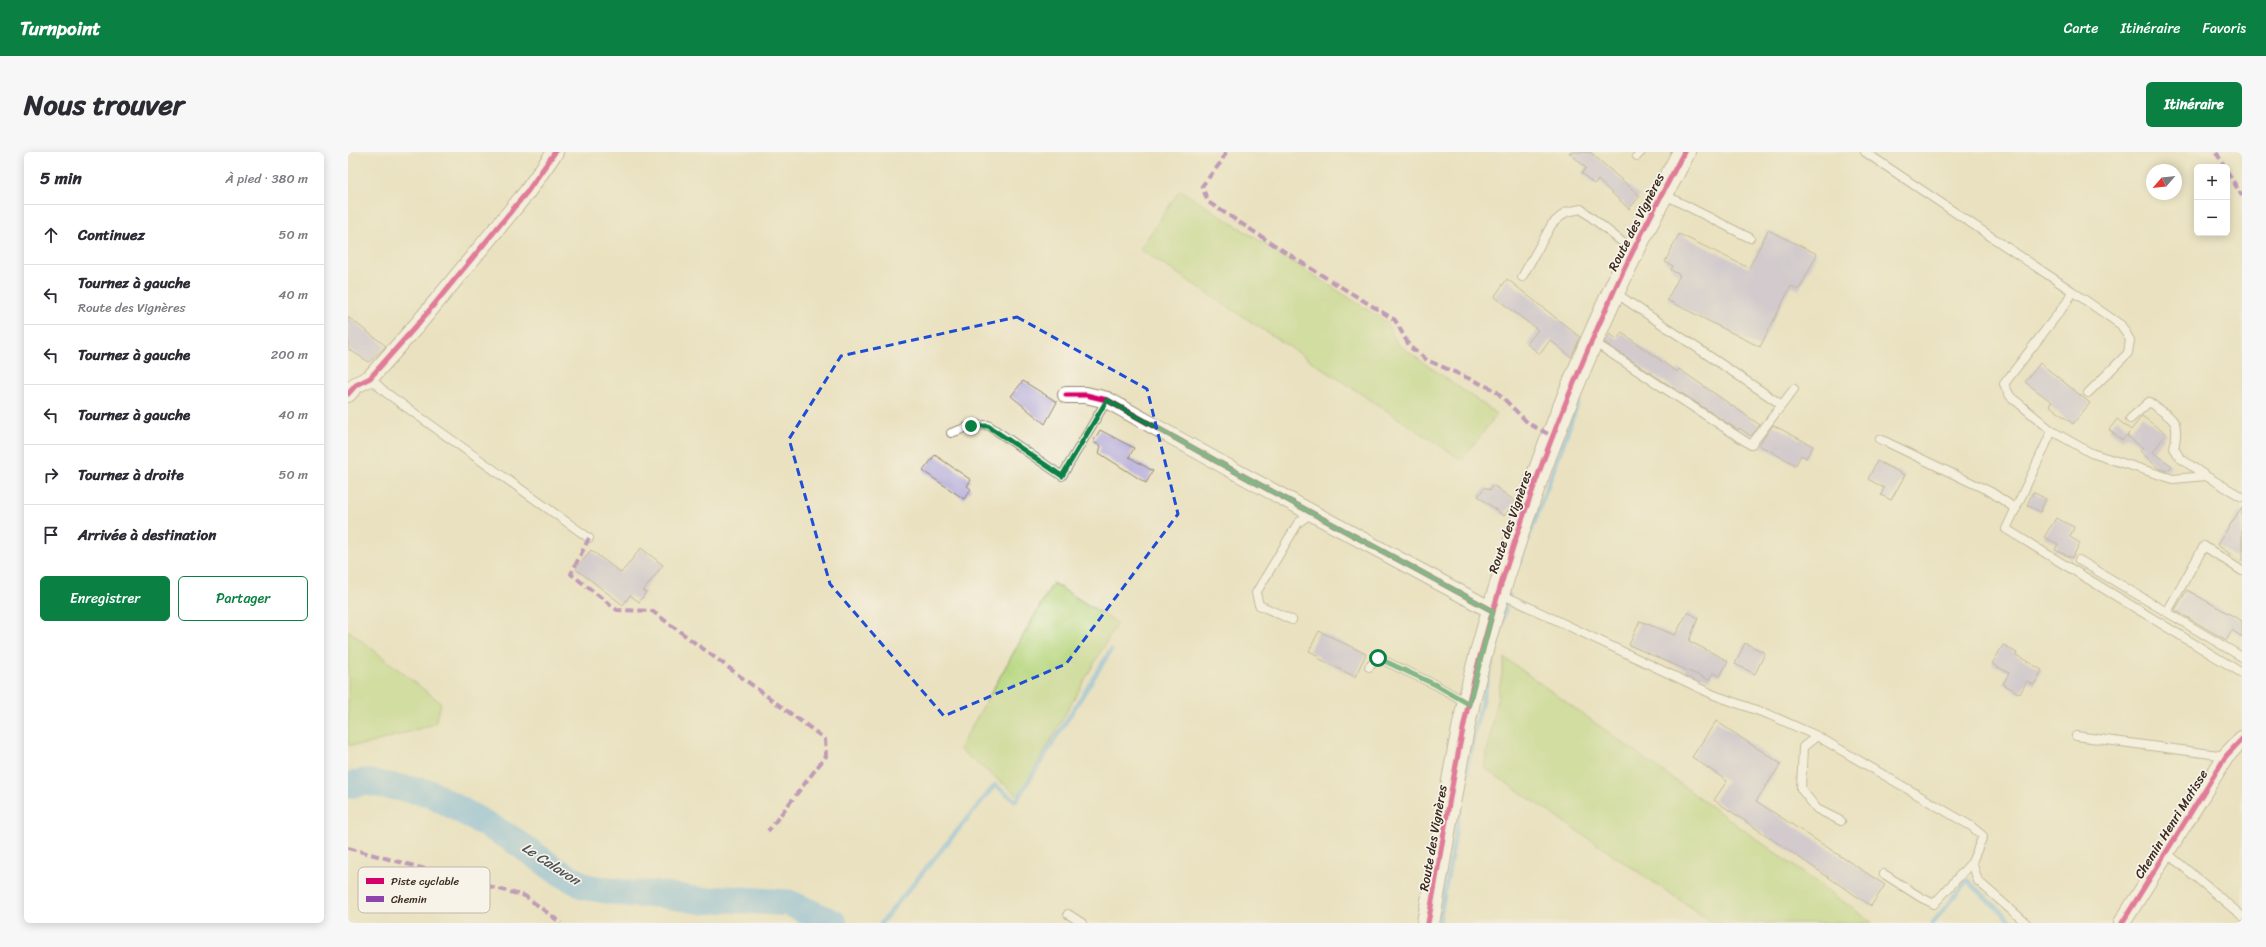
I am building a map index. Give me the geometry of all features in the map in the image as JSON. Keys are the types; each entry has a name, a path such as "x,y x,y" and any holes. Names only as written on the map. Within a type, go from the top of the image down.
{"street":[{"path":"348,394 356,386 370,378 418,324 504,221 527,192 555,152"},
{"name":"Route des Vignères","path":"1428,923 1469,704 1496,602 1552,436 1592,340 1633,250 1684,152"},
{"path":"1066,395 1086,395 1107,400 1311,513 1496,602"},
{"name":"Chemin Henri Matisse","path":"2122,923 2226,756 2242,739"}],"lane":[{"path":"1865,152 2121,325 2130,340 2128,353 2088,393"},
{"path":"1662,194 1750,238"},
{"path":"1522,277 1552,224 1566,212 1581,209 1633,250"},
{"path":"1614,291 1782,405"},
{"path":"2072,291 2067,302 2004,384 2010,396 2052,431 2091,453 2173,479 2206,476"},
{"path":"1592,340 1751,445 1794,390"},
{"path":"370,378 385,392 589,538"},
{"path":"951,434 971,426 988,426 1062,476 1107,400"},
{"path":"2130,420 2149,402 2174,420 2178,430 2174,448 2180,458 2206,476 2242,497"},
{"path":"2052,431 2006,529 2242,673"},
{"path":"1880,439 1990,492 2016,509"},
{"path":"1292,620 1259,605 1256,593 1298,523 1311,513"},
{"path":"2167,612 2204,546 2242,571"},
{"path":"2079,560 2242,657"},
{"path":"1496,602 1714,695 1770,715 1817,736 1971,826 1983,836 1972,862 1934,904 1884,874"},
{"path":"1369,667 1378,658 1384,660 1436,685 1469,704"},
{"path":"1817,736 1803,747 1801,789 1816,809 1841,821"},
{"path":"2076,736 2226,756"},
{"path":"2167,853 2242,916"},
{"path":"1972,862 1978,881 2026,923"},
{"path":"1068,914 1082,923"}],"highlighted area":[{"path":"1017,317 1147,389 1178,514 1066,664 944,716 830,584 789,439 841,356"}],"green space":[{"path":"1180,190 1387,322 1397,344 1497,414 1462,460 1140,249"},
{"path":"1053,583 1117,623 1019,796 959,749"},
{"path":"348,630 441,703 435,724 365,745 348,745"},
{"path":"1505,658 1873,923 1714,923 1484,768"}],"building":[{"path":"1569,152 1590,152 1640,196 1629,209 1598,180 1594,184 1582,173 1586,168"},
{"path":"1768,230 1817,254 1799,290 1791,286 1760,347 1667,300 1680,275 1671,270 1673,266 1665,262 1679,234 1749,268"},
{"path":"1507,279 1580,337 1571,357 1550,340 1540,354 1527,344 1538,330 1494,297"},
{"path":"348,317 386,346 369,362 348,349"},
{"path":"1622,333 1677,372 1679,369 1760,425 1751,436 1739,428 1738,430 1605,343 1610,334 1617,339"},
{"path":"2040,363 2090,403 2073,424 2049,405 2052,402 2025,382"},
{"path":"1023,381 1057,402 1045,424 1011,396"},
{"path":"2142,416 2166,434 2153,452 2172,466 2167,471 2158,468 2140,451 2143,448 2127,436 2129,433 2122,440 2109,430 2117,419 2131,430"},
{"path":"1773,425 1813,446 1806,458 1801,455 1796,465 1759,445"},
{"path":"1100,430 1134,448 1129,457 1153,471 1146,483 1099,453 1101,446 1093,442"},
{"path":"935,455 971,480 967,486 971,489 964,499 923,471"},
{"path":"1877,461 1905,475 1891,500 1881,495 1884,488 1868,479"},
{"path":"1493,485 1515,501 1504,516 1478,496 1485,487 1490,490"},
{"path":"2033,492 2046,499 2040,512 2027,505"},
{"path":"2242,507 2242,562 2217,545"},
{"path":"2056,518 2074,527 2070,537 2080,543 2072,558 2055,550 2058,544 2044,537"},
{"path":"641,548 663,565 643,591 646,592 639,602 630,595 623,605 576,569 591,550 621,573"},
{"path":"2187,590 2242,621 2242,637 2232,630 2226,640 2175,610"},
{"path":"1688,612 1698,618 1689,641 1728,661 1720,676 1713,673 1709,680 1629,645 1640,621 1675,635"},
{"path":"1319,631 1366,654 1355,677 1318,658 1319,656 1309,651"},
{"path":"1745,643 1765,653 1755,674 1735,664"},
{"path":"2003,645 2017,653 2016,655 2042,670 2034,685 2027,681 2020,694 2003,684 2009,673 1992,664"},
{"path":"1716,721 1781,764 1756,801 1885,885 1871,906 1714,800 1727,781 1692,757"}],"waterway":[{"path":"1518,567 1579,400"},
{"path":"1439,923 1474,733 1509,595"},
{"path":"881,923 995,785 1016,801 1111,650"},
{"name":"Le Calavon","path":"348,785 365,782 430,793 512,839 556,870 586,887 631,894 657,894 703,901 729,899 789,903 834,923"},
{"path":"1933,923 1967,880 2013,923"}],"marked path":[{"path":"1226,152 1221,162 1202,186 1208,202 1310,268 1395,320 1410,347 1427,360 1495,390 1529,424 1552,436"},
{"path":"2216,152 2223,164"},
{"path":"2230,176 2242,196"},
{"path":"589,538 571,574 617,610 652,611 825,739 826,756 768,831"},
{"path":"348,848 418,867"},
{"path":"490,887 525,896 561,923"}],"cycle path":[{"path":"348,394 356,385 370,378 418,324 527,192 555,152"},
{"path":"1428,923 1465,720 1494,607 1524,515 1557,424 1594,335 1630,256 1684,152"},
{"path":"1066,395 1086,395 1107,400 1227,467 1493,611"},
{"path":"2122,923 2226,756 2242,739"}],"route":[{"path":"971,426 988,426 1062,476 1107,400 1227,467 1493,611 1480,655 1469,704 1436,685 1390,662 1378,658"}]}
